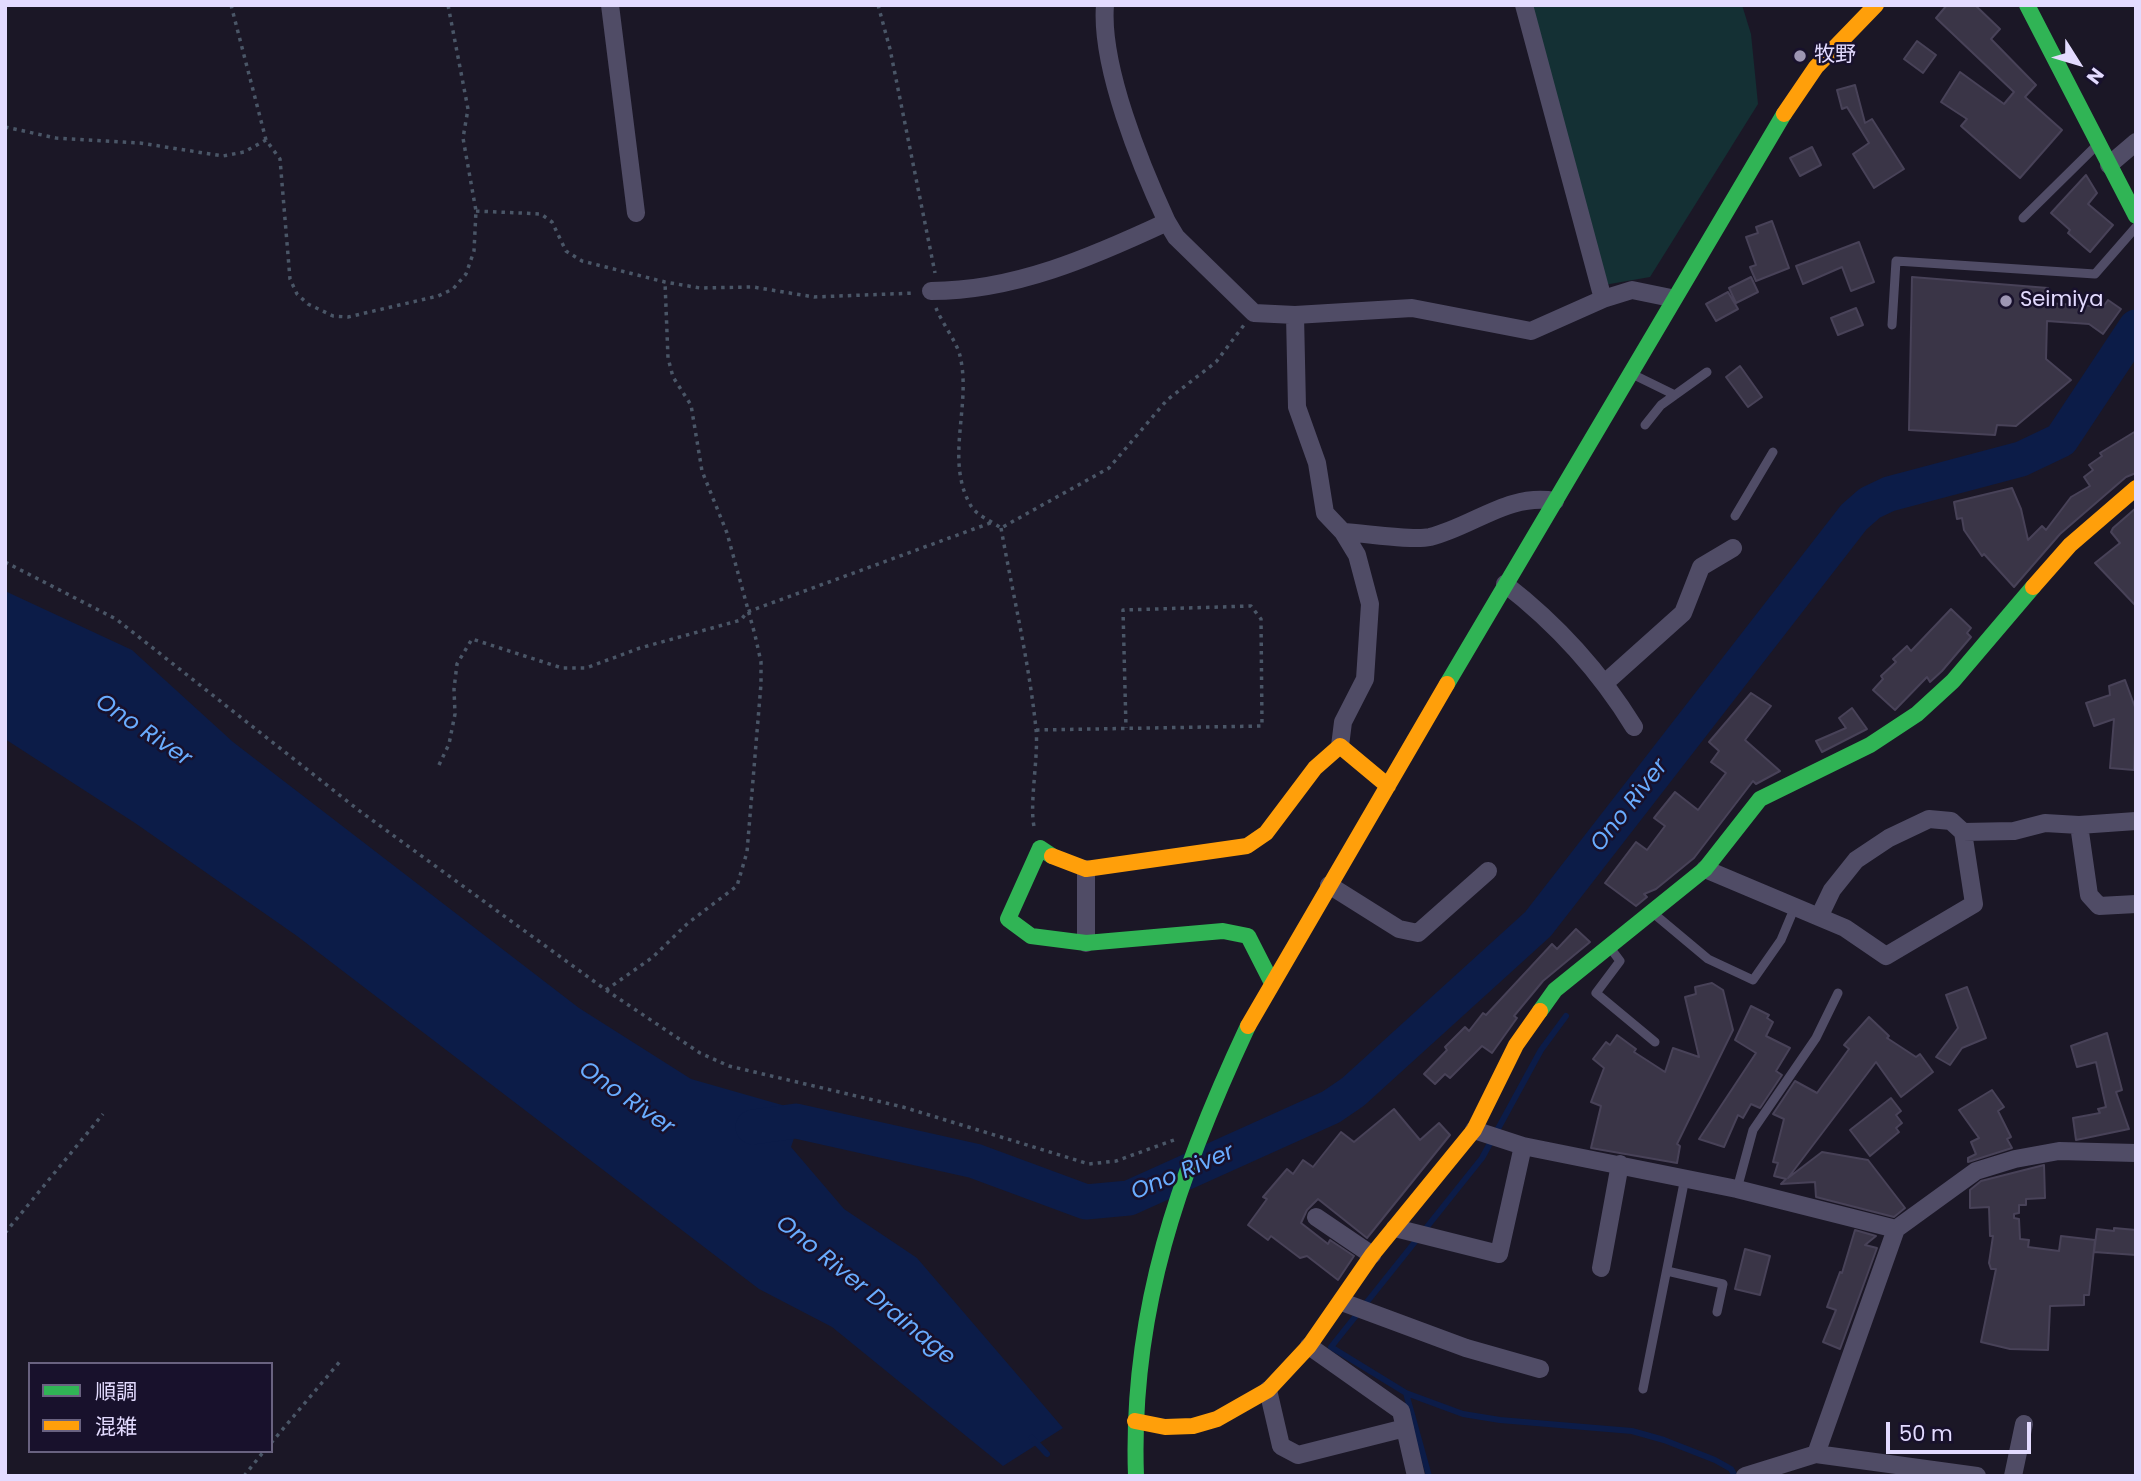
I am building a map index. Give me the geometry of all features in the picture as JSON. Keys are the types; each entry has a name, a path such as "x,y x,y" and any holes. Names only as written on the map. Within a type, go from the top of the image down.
{"street":[{"path":"610,5 635,213"},
{"path":"1105,5 1103,23 1115,82 1167,222 1176,237 1254,313 1295,315 1412,308 1531,331 1603,299 1632,290 1671,298"},
{"path":"1524,5 1603,299"},
{"path":"1136,1476 1136,1390 1151,1294 1171,1215 1199,1132 1249,1023 1671,298 1790,100 1816,67 1876,5"},
{"path":"2027,5 2136,216"},
{"path":"2109,165 2136,142"},
{"path":"931,291 969,291 1085,260 1167,222"},
{"path":"1272,982 1248,936 1223,931 1086,943 1031,936 1008,919 1040,848 1059,861 1086,869 1247,846 1266,833 1315,768 1340,746 1343,722 1365,679 1370,604 1357,555 1343,531 1325,513 1317,463 1297,407 1295,315"},
{"path":"1135,1422 1165,1427 1193,1426 1217,1419 1268,1390 1309,1346 1372,1255 1474,1130 1516,1045 1555,990 1705,869 1760,799 1870,745 1926,706 1953,681 2070,545 2136,488"},
{"path":"1343,531 1429,537 1514,502 1539,499 1555,501"},
{"path":"1606,682 1683,613 1701,567 1733,548"},
{"path":"1505,584 1544,615 1606,682 1634,727"},
{"path":"1340,746 1388,786"},
{"path":"1819,917 1832,890 1856,860 1889,838 1929,819 1951,821 1963,831 2014,831 2045,823 2079,825 2136,821"},
{"path":"2079,825 2089,895 2099,906 2136,904"},
{"path":"1705,869 1794,909 1845,928 1886,956 1974,904 1963,831"},
{"path":"1086,869 1086,943"},
{"path":"1329,885 1399,929 1418,933 1488,872"},
{"path":"1474,1130 1523,1146 1737,1189 1896,1229"},
{"path":"1395,1228 1499,1254 1523,1146"},
{"path":"1816,1454 1896,1229 1976,1171 2015,1159 2059,1151 2136,1153"},
{"path":"1601,1268 1619,1164"},
{"path":"1316,1217 1372,1255"},
{"path":"1342,1302 1466,1348 1539,1369"},
{"path":"1309,1346 1401,1411 1416,1476"},
{"path":"1268,1390 1281,1446 1298,1455 1405,1428"},
{"path":"2012,1476 2024,1424"},
{"path":"1745,1476 1816,1454 1976,1476"}],"lane":[{"path":"2023,218 2098,144"},
{"path":"1892,326 1895,261 2095,274 2136,227"},
{"path":"1629,372 1675,395"},
{"path":"1645,425 1661,405 1707,372"},
{"path":"1735,516 1773,452"},
{"path":"1652,913 1708,959 1752,981 1781,940 1794,909"},
{"path":"1609,946 1620,961 1597,993 1606,1004 1655,1042"},
{"path":"1737,1189 1753,1130 1816,1038 1839,993"},
{"path":"1643,1389 1685,1178"},
{"path":"1667,1271 1723,1284 1717,1312"}],"path":[{"path":"231,5 266,140 280,159 290,279 297,294 308,304 332,316 348,317 438,296 453,289 466,274 474,251 476,211 463,138 468,109 448,5"},
{"path":"878,5 890,49 932,256 935,275 931,291 944,328 960,353 964,379 958,465 971,508 1001,528 1036,730 1037,779 1031,821 1040,848"},
{"path":"5,127 56,138 139,143 223,156 243,152 266,140"},
{"path":"476,211 541,214 552,222 566,251 582,261 665,282 700,288 753,287 814,297 931,291"},
{"path":"606,990 653,957 688,923 737,886 743,870 761,684 761,662 727,533 702,471 691,405 673,377 668,358 665,282"},
{"path":"1001,528 1108,468 1167,400 1216,362 1254,313"},
{"path":"439,765 449,744 455,714 457,664 472,639 562,668 586,668 640,648 741,620 747,612 993,522"},
{"path":"5,562 116,619 361,812 672,1037 729,1066 903,1107 1089,1164 1116,1161 1199,1132"},
{"path":"1036,730 1262,726 1261,619 1251,606 1123,610 1126,728"},
{"path":"5,1233 103,1114"},
{"path":"273,1441 342,1359"},
{"path":"244,1476 262,1453"}],"green space":[{"path":"1529,5 1742,5 1751,34 1758,104 1650,277 1604,285"}],"water":[{"path":"5,591 132,650 233,742 579,1008 691,1079 803,1111 791,1147 844,1209 917,1258 1063,1428 1003,1466 832,1327 759,1289 297,936 135,823 5,739"}],"building":[{"path":"1947,5 1975,5 2000,29 1991,39 2036,85 2025,97 2062,130 2020,178 1961,126 1967,119 1941,102 1960,72 2004,104 2014,92 1936,18"},
{"path":"1917,41 1936,55 1923,73 1904,59"},
{"path":"1855,85 1865,123 1872,119 1904,169 1874,188 1853,154 1869,143 1847,107 1842,109 1837,90"},
{"path":"1812,147 1821,165 1800,176 1790,158"},
{"path":"2086,175 2097,193 2088,204 2113,225 2090,252 2068,233 2070,230 2051,213"},
{"path":"1772,221 1789,268 1756,281 1750,267 1756,265 1746,237 1758,233 1756,227"},
{"path":"1859,242 1874,282 1851,291 1842,267 1803,284 1796,266"},
{"path":"1751,277 1758,292 1736,303 1729,288"},
{"path":"1912,277 2048,288 2048,303 2103,307 2108,300 2121,309 2103,334 2089,324 2047,321 2046,359 2071,380 2016,426 1997,425 1995,435 1909,430"},
{"path":"1728,292 1738,309 1716,321 1706,304"},
{"path":"1856,308 1863,325 1838,335 1831,318"},
{"path":"1740,366 1762,397 1748,407 1726,377"},
{"path":"2136,431 2136,473 2126,477 2060,534 2014,587 1984,554 1982,556 1964,530 1962,518 1957,519 1954,502 2012,488 2021,509 2028,540 2042,526 2046,530 2071,497 2090,486 2084,477 2093,470 2089,465 2102,456 2100,453"},
{"path":"2136,508 2136,606 2095,563 2120,543 2111,532"},
{"path":"1951,609 1971,628 1967,633 1971,637 1942,671 1930,682 1927,677 1895,710 1873,690 1883,679 1881,676 1896,662 1893,659 1907,646 1911,651"},
{"path":"2125,680 2136,710 2134,770 2110,768 2114,719 2094,726 2086,703 2110,695 2109,686"},
{"path":"1751,693 1771,706 1745,740 1780,771 1756,784 1753,781 1694,858 1656,889 1644,894 1647,897 1636,906 1605,883 1636,842 1647,850 1665,826 1654,818 1675,792 1698,810 1726,773 1711,762 1719,751 1709,742"},
{"path":"1852,708 1867,729 1822,752 1816,741 1846,728 1839,718"},
{"path":"1576,929 1590,942 1543,981 1514,1016 1517,1018 1492,1053 1482,1046 1450,1078 1445,1074 1435,1084 1424,1074 1447,1050 1445,1047 1465,1027 1469,1031 1483,1013 1486,1015 1552,944 1557,949"},
{"path":"1712,983 1723,990 1733,1030 1677,1144 1680,1146 1677,1163 1591,1148 1601,1106 1591,1102 1604,1068 1593,1059 1606,1042 1610,1045 1617,1035 1636,1049 1634,1052 1665,1072 1673,1048 1699,1057 1685,997 1696,994 1695,987"},
{"path":"1967,987 1986,1038 1962,1048 1950,1065 1936,1057 1958,1028 1946,995"},
{"path":"1751,1006 1769,1015 1767,1018 1773,1022 1766,1036 1790,1048 1776,1071 1782,1075 1760,1108 1751,1104 1743,1118 1738,1115 1724,1147 1699,1139 1756,1053 1735,1040"},
{"path":"1869,1017 1889,1036 1887,1038 1916,1057 1920,1054 1933,1072 1901,1097 1876,1062 1788,1178 1822,1152 1868,1160 1905,1208 1894,1217 1816,1197 1815,1182 1781,1184 1786,1179 1774,1176 1778,1163 1773,1162 1784,1119 1773,1114 1795,1081 1817,1093 1849,1049 1844,1045"},
{"path":"2107,1033 2122,1090 2116,1092 2129,1129 2076,1140 2073,1118 2100,1113 2098,1109 2106,1107 2096,1062 2077,1067 2071,1046"},
{"path":"1992,1090 2004,1107 1998,1111 2011,1137 2007,1139 2012,1148 1968,1162 1968,1158 1976,1154 1971,1142 1979,1138 1959,1110"},
{"path":"1891,1098 1901,1111 1896,1115 1902,1123 1896,1128 1899,1132 1870,1156 1850,1130"},
{"path":"1394,1109 1420,1140 1439,1123 1450,1135 1367,1238 1318,1199 1307,1210 1301,1223 1328,1244 1330,1240 1354,1256 1338,1280 1307,1256 1300,1258 1271,1236 1268,1240 1248,1225 1267,1199 1263,1197 1287,1169 1293,1174 1303,1160 1313,1167 1341,1132 1354,1142"},
{"path":"2044,1165 2045,1198 2026,1199 2026,1205 2019,1205 2019,1213 2014,1214 2014,1218 2019,1219 2020,1239 2029,1240 2028,1247 2059,1251 2061,1236 2095,1240 2089,1295 2084,1295 2084,1305 2050,1306 2048,1350 2010,1349 1981,1342 1996,1269 1991,1269 1989,1263 1993,1236 1990,1236 1989,1207 1970,1208 1970,1190 1981,1181"},
{"path":"2114,1228 2136,1230 2136,1255 2094,1252 2097,1229 2114,1231"},
{"path":"1855,1230 1876,1236 1865,1245 1877,1248 1840,1349 1823,1342 1836,1310 1827,1307 1840,1272 1842,1273"},
{"path":"1745,1249 1770,1256 1760,1295 1735,1289"}],"waterway":[{"name":"Ono River","path":"753,1127 796,1121 975,1161 1086,1202 1129,1198 1331,1107 1353,1092 1538,924 1854,517 1870,503 1889,494 2021,459 2061,440 2136,327"},
{"path":"1429,1476 1406,1393 1331,1347 1482,1158 1541,1050 1566,1016"},
{"path":"1406,1393 1463,1414 1500,1420 1632,1431 1715,1460 1731,1469 1735,1476"},
{"name":"Ono River Drainage","path":"1032,1438 1047,1454"}],"traffic: fast":[{"path":"2027,5 2136,216"},
{"path":"1447,684 1784,114"},
{"path":"1540,1011 1555,990 1705,869 1760,799 1870,745 1917,714 1953,681 2033,587"},
{"path":"1052,856 1040,848 1008,919 1031,936 1086,943 1223,931 1248,936 1272,983"},
{"path":"1136,1476 1136,1416 1141,1357 1164,1245 1201,1135 1248,1026"}],"traffic: slow":[{"path":"1784,114 1816,67 1876,5"},
{"path":"2033,587 2070,545 2136,488"},
{"path":"1248,1026 1447,684"},
{"path":"1052,856 1086,869 1247,846 1266,833 1315,768 1340,746 1388,786"},
{"path":"1135,1421 1165,1427 1193,1426 1217,1419 1268,1390 1309,1346 1372,1255 1474,1130 1516,1045 1540,1011"}],"place":[{"name":"牧野","path":"1800,56"},
{"name":"Seimiya","path":"2006,301"}]}
